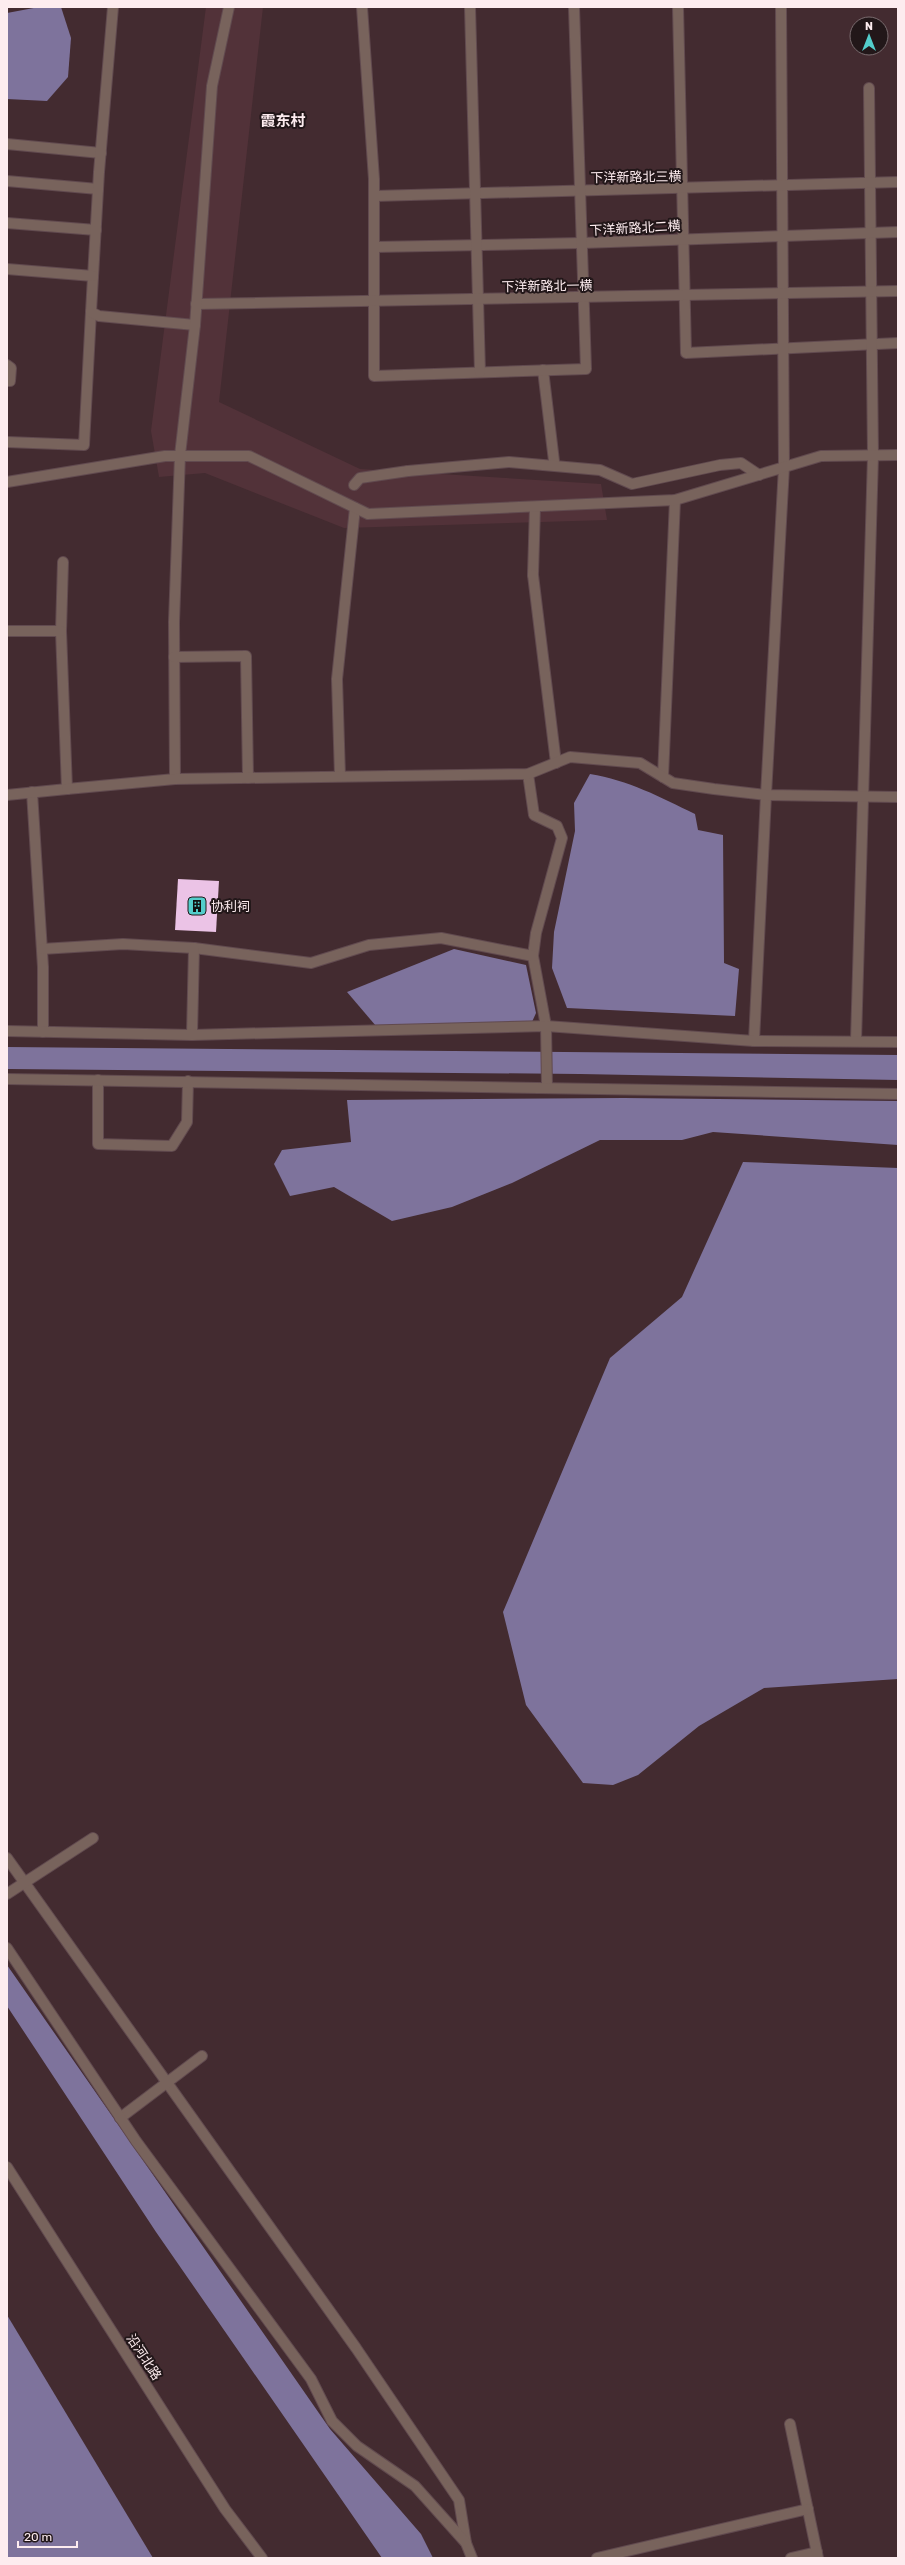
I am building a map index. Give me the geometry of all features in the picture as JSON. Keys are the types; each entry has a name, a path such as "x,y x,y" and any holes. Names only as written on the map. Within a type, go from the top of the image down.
{"street":[{"path":"7,442 84,445 98,189 113,7"},
{"path":"175,779 174,657 180,455 195,325 212,86 229,7"},
{"path":"362,7 374,196 374,376 586,369 574,7"},
{"path":"470,7 480,372"},
{"path":"678,7 686,296 686,354 898,343"},
{"path":"754,1041 784,467 781,7"},
{"path":"856,1041 865,797 873,456 869,88"},
{"path":"7,144 101,153"},
{"path":"7,181 98,189"},
{"name":"下洋新路北三横","path":"374,196 475,192 683,189 898,182"},
{"path":"7,222 96,230"},
{"name":"下洋新路北二横","path":"374,247 582,243 684,238 898,232"},
{"path":"7,269 93,276"},
{"name":"下洋新路北一横","path":"196,304 478,300 898,291"},
{"path":"91,312 99,316 195,325"},
{"path":"7,365 11,368 10,381 7,381"},
{"path":"543,370 554,461"},
{"path":"7,482 180,455 249,456 368,514 675,500 821,456 898,455"},
{"path":"354,485 360,478 408,471 509,462 600,470 632,484 720,465 741,463 759,475"},
{"path":"663,777 675,500"},
{"path":"535,506 533,575 556,763"},
{"path":"340,776 337,679 355,508"},
{"path":"63,562 61,630 68,789"},
{"path":"7,631 61,630"},
{"path":"174,657 246,656 248,778"},
{"path":"7,795 175,779 528,774 570,757 640,763 673,783 766,795 898,797"},
{"path":"528,774 534,815 557,826 562,838 536,933 533,956 546,1026 547,1088"},
{"path":"32,792 42,949 43,1032"},
{"path":"42,949 123,944 194,948 311,962 369,945 441,938 533,956"},
{"path":"192,1034 194,948"},
{"path":"7,1031 192,1034 546,1026 754,1041 898,1042"},
{"path":"7,1079 898,1094"},
{"path":"98,1080 98,1144 172,1146 187,1122 188,1081"},
{"path":"7,1894 93,1838"},
{"path":"7,1858 356,2348 459,2500 466,2543 472,2558"},
{"path":"7,1948 120,2118 311,2379 332,2422 357,2446 415,2486 466,2543"},
{"path":"120,2118 202,2056"},
{"name":"沿河北路","path":"7,2167 225,2509 262,2558"},
{"path":"790,2424 817,2555 791,2558"},
{"path":"596,2558 808,2509"}],"shaded area":[{"path":"39,7 61,7 71,38 68,77 47,101 7,99 7,13"},
{"path":"206,7 263,7 219,402 360,469 601,484 607,520 344,528 205,473 159,477 151,431"},
{"path":"590,774 618,780 656,795 695,814 698,830 723,835 724,963 739,969 735,1016 567,1008 552,968 554,932 575,831 574,803"},
{"path":"454,949 526,965 536,1013 532,1022 376,1026 347,992"},
{"path":"7,1047 898,1055 898,1080 580,1074 7,1069"},
{"path":"624,1098 898,1101 898,1145 713,1132 682,1140 600,1140 512,1183 452,1207 392,1221 334,1187 290,1196 274,1164 282,1150 351,1142 347,1100"},
{"path":"743,1162 898,1168 898,1679 764,1688 699,1726 638,1775 613,1785 583,1783 526,1705 503,1612 610,1358 682,1297"},
{"path":"7,1965 330,2429 421,2534 433,2558 382,2558 156,2232 7,2006"},
{"path":"7,2315 153,2558 7,2558"}],"building":[{"name":"协利祠","path":"178,879 219,881 216,932 175,930"}],"place":[{"name":"协利祠","path":"197,906"}],"district":[{"name":"霞东村","path":"283,121"}]}
